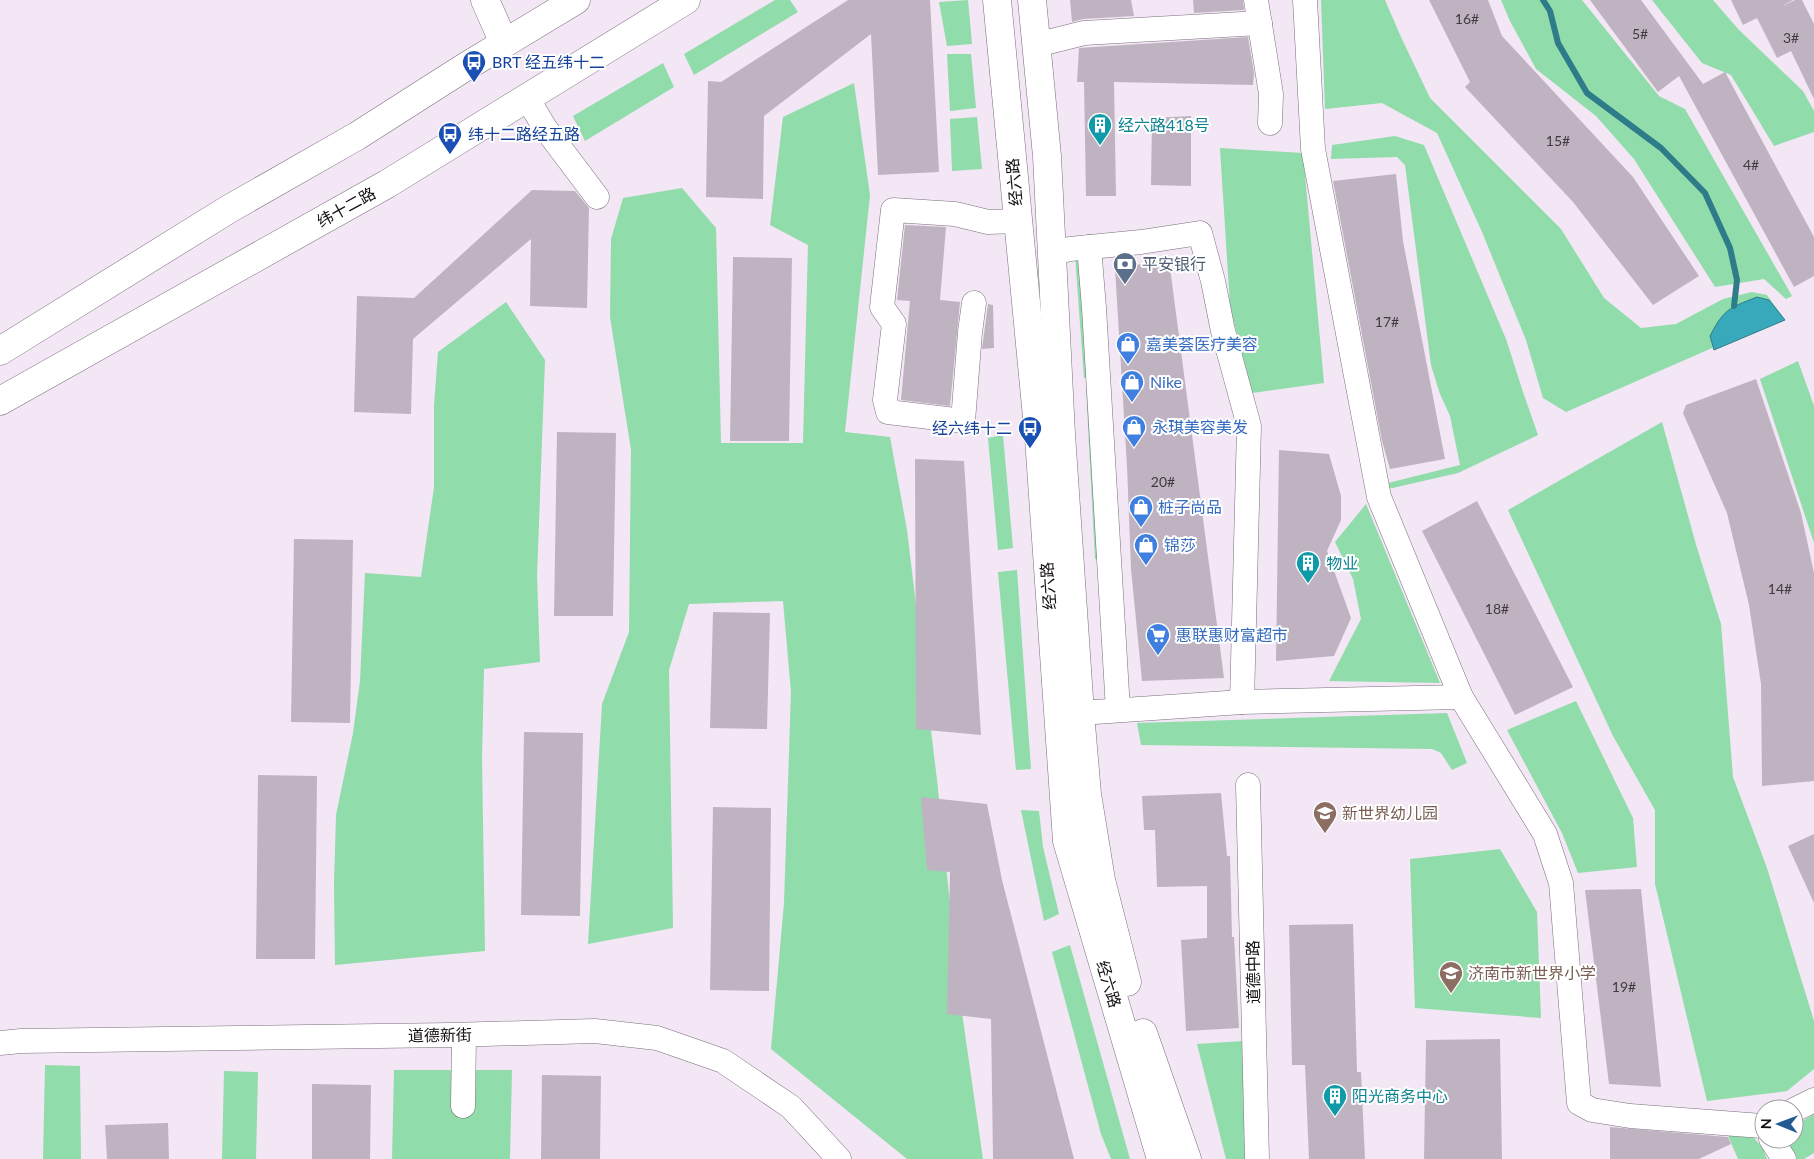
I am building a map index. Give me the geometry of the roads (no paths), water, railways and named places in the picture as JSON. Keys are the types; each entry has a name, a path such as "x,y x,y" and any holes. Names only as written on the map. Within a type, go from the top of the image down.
{"main road":[{"path":"485,0 504,43"},
{"path":"0,351 229,209 357,136 576,0"},
{"name":"纬十二路","path":"0,401 387,184 686,0"},
{"name":"经六路","path":"997,0 1039,438 1067,841 1161,1159"},
{"name":"经六路","path":"1032,0 1046,156 1061,434 1087,794 1101,880 1126,977 1156,1073 1187,1159"}],"street":[{"path":"1305,0 1313,149 1379,497 1461,696 1545,834 1561,883 1579,1103 1592,1110 1630,1116 1754,1129"},
{"path":"1036,44 1050,43 1084,33 1258,11 1271,94 1270,123"},
{"path":"527,98 545,128 597,197"},
{"path":"974,303 963,421 888,412 885,400 894,324 882,307 893,210 955,214 988,222 1018,221"},
{"path":"1052,253 1070,249 1142,242 1200,233 1213,281 1223,330 1250,426 1242,702"},
{"path":"1089,247 1095,317 1118,710"},
{"path":"1080,713 1242,702 1461,696"},
{"name":"道德中路","path":"1248,784 1257,1159"},
{"name":"道德新街","path":"0,1043 21,1041 464,1035 595,1031 657,1038 723,1060 791,1108 839,1159"},
{"path":"463,1106 464,1035"}],"water":[{"path":"1757,297 1769,300 1785,320 1714,350 1710,336 1719,320 1728,310"}],"waterway":[{"path":"1543,0 1550,11 1558,43 1587,93 1661,148 1705,193 1730,248 1737,280 1734,306"}],"place":[{"name":"BRT 经五纬十二","path":"474,83"},
{"name":"经六路418号","path":"1100,146"},
{"name":"纬十二路经五路","path":"450,155"},
{"name":"平安银行","path":"1125,285"},
{"name":"嘉美荟医疗美容","path":"1128,365"},
{"name":"Nike","path":"1132,403"},
{"name":"永琪美容美发","path":"1134,448"},
{"name":"经六纬十二","path":"1030,449"},
{"name":"桩子尚品","path":"1141,528"},
{"name":"锦莎","path":"1146,566"},
{"name":"物业","path":"1308,584"},
{"name":"惠联惠财富超市","path":"1158,656"},
{"name":"新世界幼儿园","path":"1325,834"},
{"name":"济南市新世界小学","path":"1451,994"},
{"name":"阳光商务中心","path":"1335,1117"}]}
